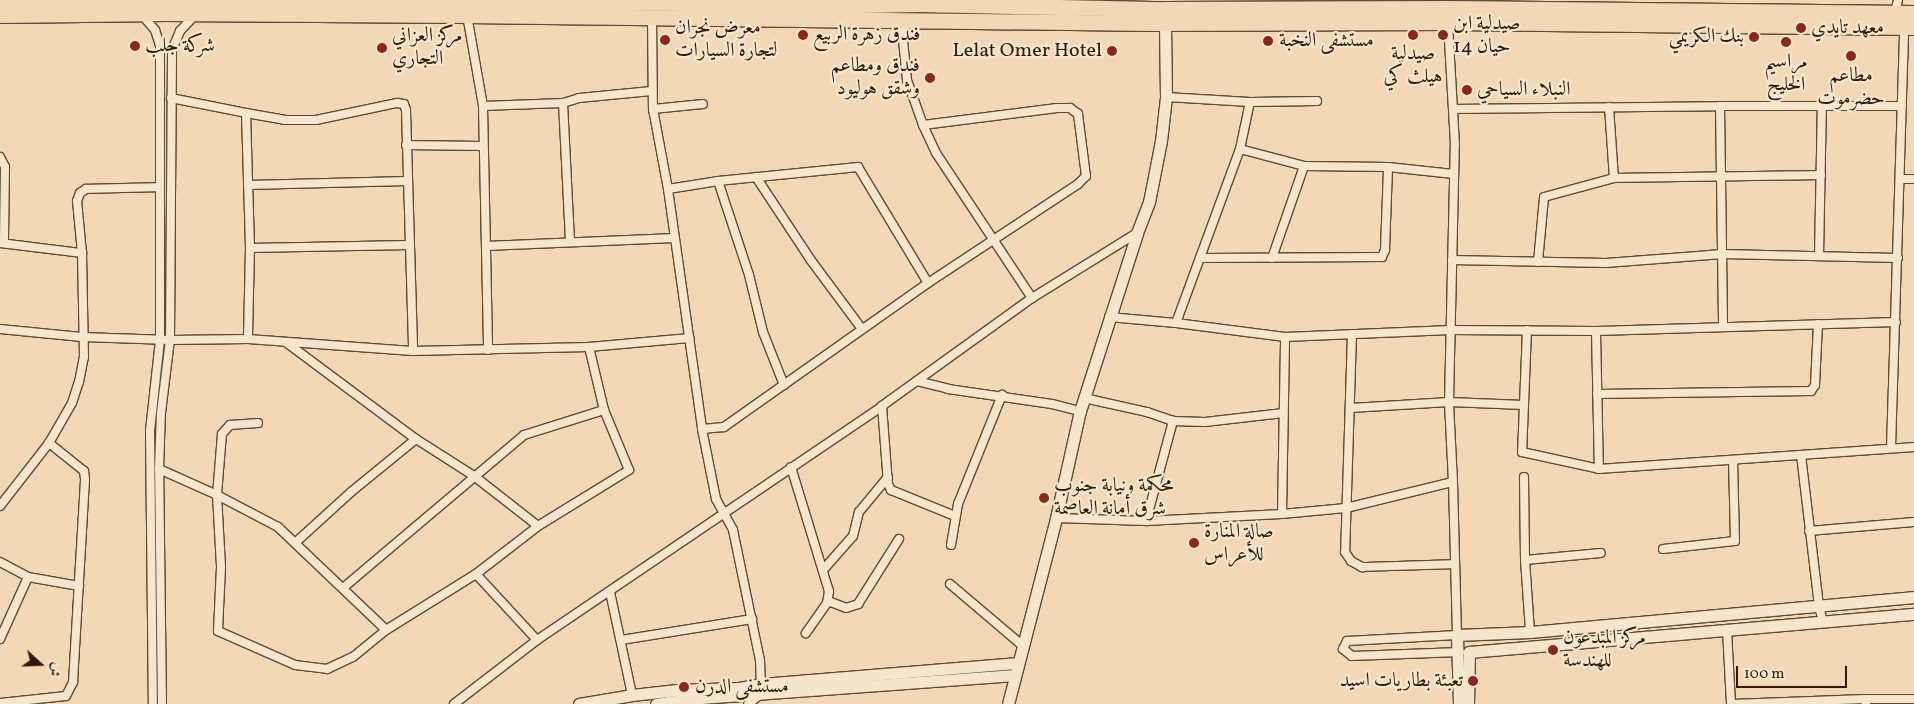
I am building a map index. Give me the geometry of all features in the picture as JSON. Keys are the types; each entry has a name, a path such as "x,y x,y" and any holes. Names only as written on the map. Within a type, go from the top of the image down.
{"highway":[{"path":"0,1 606,1 656,7 901,20 920,12"},
{"path":"0,15 197,13 466,15 656,7 682,1 920,12 1447,8 1687,12 1909,27"},
{"path":"1165,10 1448,22 1896,6 1914,13"}],"street":[{"path":"656,7 652,91 653,109 668,189 702,429 716,499 734,530 760,660 761,689 748,704"},
{"path":"1008,704 1056,518 1080,411 1109,317 1149,202 1161,140 1166,97 1165,10"},
{"path":"162,704 159,469 161,413 170,340 172,50 180,31 197,13"},
{"path":"140,14 156,30 160,49 162,276 160,340 150,430 153,704"},
{"path":"466,15 483,106 488,350"},
{"path":"901,20 907,80 922,125 936,152 1032,298"},
{"path":"1448,22 1453,109 1454,174 1449,402 1455,564 1468,704"},
{"path":"1891,448 1902,106 1909,27"},
{"path":"160,49 172,50"},
{"path":"483,106 563,103 579,98 652,91"},
{"path":"1166,97 1250,102 1317,101"},
{"path":"171,98 284,120 316,120 397,103 404,104 406,110 413,351"},
{"path":"1176,322 1240,149 1250,102"},
{"path":"563,103 570,242"},
{"path":"653,109 703,104"},
{"path":"1720,106 1723,327"},
{"path":"1819,256 1822,106"},
{"path":"1453,109 1902,106"},
{"path":"1608,107 1614,178"},
{"path":"702,429 724,427 928,283 1078,184 1086,176 1078,114 1070,108 922,125"},
{"path":"246,113 250,248 248,339"},
{"path":"406,145 483,146"},
{"path":"1240,149 1304,166 1388,167 1454,174"},
{"path":"0,157 5,167 2,177 2,243 82,252"},
{"path":"1272,258 1304,166"},
{"path":"668,189 718,181 858,167 928,283"},
{"path":"1200,258 1382,257 1385,250 1388,167"},
{"path":"1538,262 1544,197 1614,178 1821,174"},
{"path":"756,177 810,259 862,329"},
{"path":"1900,179 1914,180"},
{"path":"248,185 407,181"},
{"path":"718,181 749,275 763,332 784,385"},
{"path":"0,506 49,443 72,403 84,357 82,337 82,252 77,201 80,194 86,189 160,187"},
{"path":"454,704 537,640 917,382 1032,298 1137,233"},
{"path":"486,246 675,238"},
{"path":"250,248 409,245"},
{"path":"1452,260 1606,263 1722,254 1898,258"},
{"path":"1109,317 1176,322 1285,337 1451,330 1596,330 1896,322"},
{"path":"1597,394 1810,391 1815,385 1818,324"},
{"path":"0,329 82,337 160,340 248,339 413,351 589,347 690,338"},
{"path":"1527,330 1522,452 1599,469 1914,447"},
{"path":"1596,330 1599,469"},
{"path":"1352,334 1345,552 1351,561 1362,567 1455,564"},
{"path":"1282,514 1285,337"},
{"path":"287,342 416,439 474,476 538,526"},
{"path":"258,423 230,425 222,434 216,495 221,567 218,630 296,665 327,669 353,657 386,630 476,574 538,526 629,470 604,410 589,347"},
{"path":"917,382 948,389 1002,395 1080,411"},
{"path":"951,545 955,516 966,481 1002,395"},
{"path":"1084,398 1147,412 1173,421 1205,422 1283,413"},
{"path":"1351,408 1449,402 1524,404"},
{"path":"882,406 889,487 895,494 955,516"},
{"path":"342,588 524,436 604,410"},
{"path":"1146,521 1173,421"},
{"path":"295,543 351,492 416,439"},
{"path":"0,703 66,696 73,682 84,471 49,443"},
{"path":"1801,455 1809,531 1819,606 1823,622"},
{"path":"1663,549 1735,541 1733,461"},
{"path":"792,467 829,591 828,600 806,633"},
{"path":"159,469 216,495 278,527 386,630"},
{"path":"823,570 852,536 859,512 888,477"},
{"path":"1524,477 1525,560 1530,632"},
{"path":"1056,518 1146,521 1282,514 1346,508 1453,482"},
{"path":"1809,531 1914,522"},
{"path":"828,600 846,608 858,604 899,539"},
{"path":"1525,560 1601,553"},
{"path":"0,562 28,577 79,586"},
{"path":"476,574 537,640"},
{"path":"0,639 28,577"},
{"path":"950,584 1022,646"},
{"path":"610,592 632,695"},
{"path":"1914,597 1530,632 1347,640 1343,649 1352,656 1464,652 1914,614"},
{"path":"621,640 752,618"},
{"path":"1727,630 1731,704 1914,699"},
{"path":"1459,704 1464,652"},
{"path":"656,704 761,689 1016,669"},
{"path":"579,704 632,695 739,688 761,689"}],"place":[{"name":"معهد تايدي","path":"1801,28"},
{"name":"فندق زهرة الربيع","path":"803,35"},
{"name":"صيدلية هيلث كي","path":"1413,35"},
{"name":"صيدلية ابن حيان 14","path":"1443,35"},
{"name":"بنك الكريمي","path":"1754,37"},
{"name":"معرض نجران لتجارة السيارات","path":"665,40"},
{"name":"مستشفى النخبة","path":"1268,41"},
{"name":"مراسيم الخليج","path":"1786,42"},
{"name":"شركة جلب","path":"135,46"},
{"name":"مركز العزاني التجاري","path":"382,48"},
{"name":"Lelat Omer Hotel","path":"1112,51"},
{"name":"مطاعم حضرموت","path":"1851,56"},
{"name":"فندق ومطاعم وشقق هوليود","path":"930,78"},
{"name":"النبلاء السياحي","path":"1467,90"},
{"name":"محكمة ونيابة جنوب شرق أمانة العاصمة","path":"1044,498"},
{"name":"صالة المنارة للأعراس","path":"1194,543"},
{"name":"مركز المبدعون للهندسة","path":"1553,650"},
{"name":"تعبئة بطاريات اسيد","path":"1473,681"},
{"name":"مستشفى الدرن","path":"684,687"}]}
